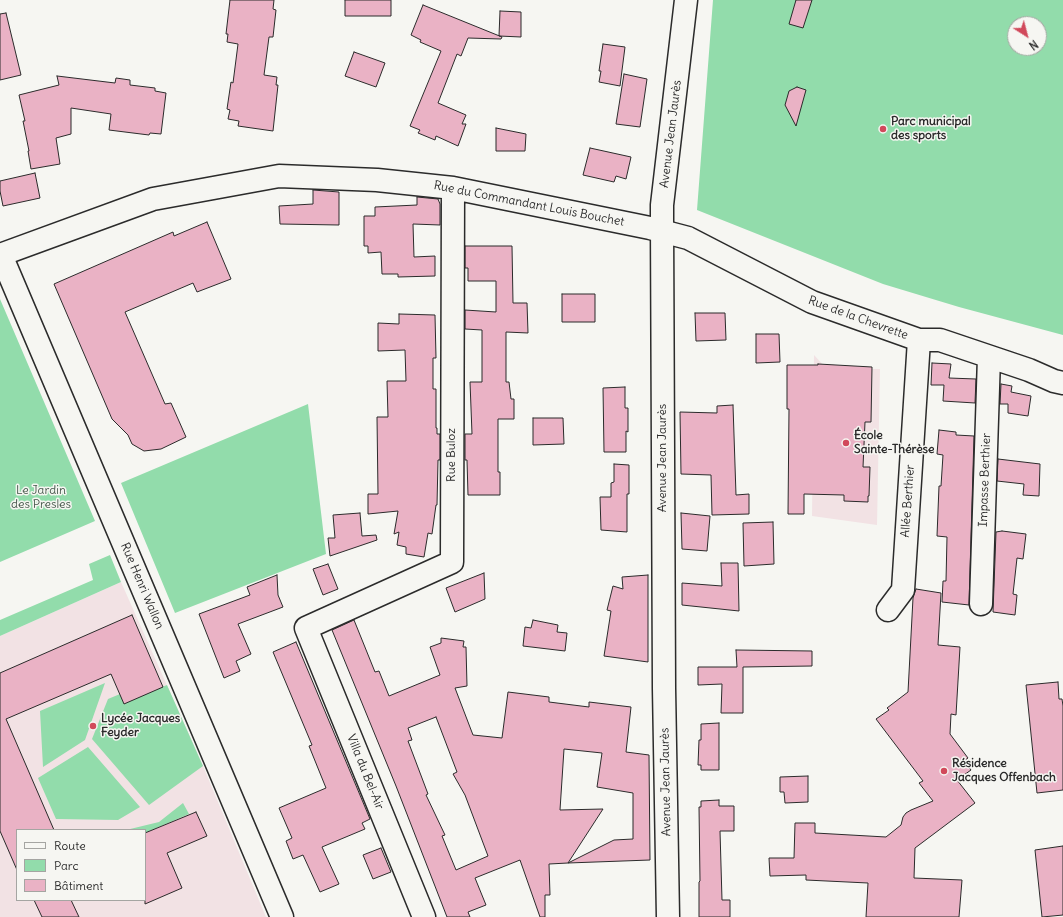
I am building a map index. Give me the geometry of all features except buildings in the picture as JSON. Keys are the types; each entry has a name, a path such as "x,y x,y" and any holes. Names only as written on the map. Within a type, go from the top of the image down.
{"street":[{"name":"Avenue Jean Jaurès","path":"668,917 664,688 662,205 686,0"},
{"name":"Rue du Commandant Louis Bouchet","path":"1,255 152,199 279,176 377,180 453,188 662,230"},
{"name":"Rue Buloz","path":"306,628 452,562 453,188"},
{"name":"Rue de la Chevrette","path":"662,230 688,238 812,302 919,340 940,340 1063,383"},
{"name":"Rue Henri Wallon","path":"1,255 282,917"},
{"name":"Allée Berthier","path":"888,610 902,590 919,340"},
{"name":"Impasse Berthier","path":"982,604 989,356"},
{"name":"Villa du Bel-Air","path":"306,628 424,917"}],"shaded area":[{"name":"École Sainte-Thérèse","path":"814,355 826,368 880,369 877,525 812,516"},
{"name":"Lycée Jacques Feyder","path":"121,582 203,766 266,917 0,917 0,636"}],"green space":[{"name":"Parc municipal des sports","path":"713,0 1063,0 1063,335 959,307 883,284 697,210"},
{"name":"Le Jardin des Presles","path":"0,299 95,521 0,562"},
{"path":"308,404 326,554 175,613 121,483"},
{"path":"110,555 121,582 0,636 0,620 93,580 89,564"},
{"path":"105,683 85,740 43,767 40,711"},
{"path":"167,685 203,766 149,805 92,739 108,699 120,694 124,703"},
{"path":"88,747 140,807 118,820 56,819 38,778"},
{"path":"183,803 189,814 146,833 146,829 130,829 159,822"}],"place":[{"name":"Parc municipal des sports","path":"883,129"},
{"name":"École Sainte-Thérèse","path":"846,443"},
{"name":"Lycée Jacques Feyder","path":"93,726"},
{"name":"Résidence Jacques Offenbach","path":"944,771"}]}
